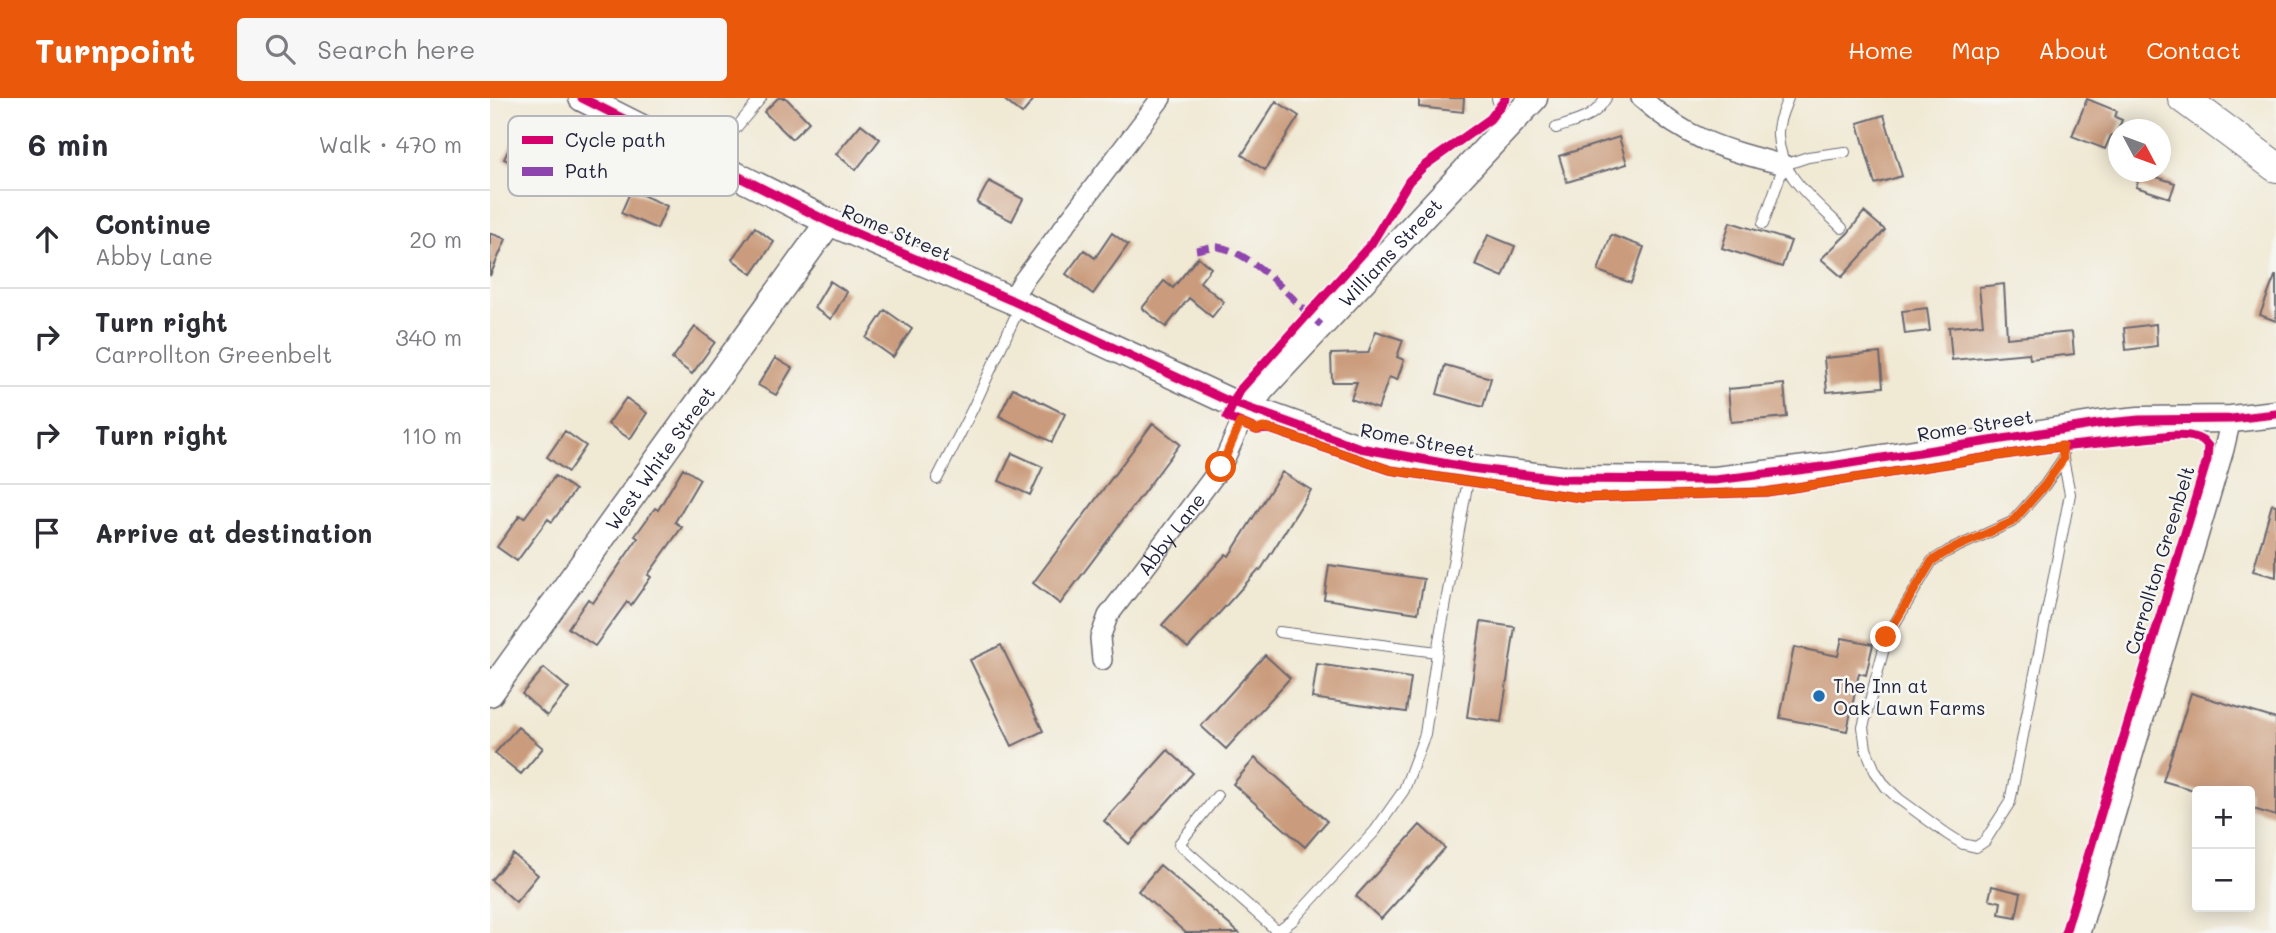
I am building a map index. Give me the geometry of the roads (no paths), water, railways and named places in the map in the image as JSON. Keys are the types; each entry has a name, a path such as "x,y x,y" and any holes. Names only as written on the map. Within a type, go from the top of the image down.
{"main road":[{"path":"2183,98 2276,167"}],"street":[{"name":"Rome Street","path":"582,98 617,116"},
{"path":"1016,303 1023,281 1161,98"},
{"name":"Williams Street","path":"1248,407 1262,388 1534,98"},
{"path":"1641,98 1674,126 1697,138 1719,148 1784,165"},
{"name":"Rome Street","path":"738,177 830,222 1016,303 1228,401 1360,448 1470,468 1560,479 1715,480 1831,466 2061,429 2139,420 2231,419 2276,414"},
{"name":"West White Street","path":"490,693 830,222"},
{"name":"Abby Lane","path":"1102,660 1100,638 1108,616 1221,467 1248,407"},
{"path":"2080,933 2221,462 2231,419"}],"lane":[{"path":"738,126 761,98"},
{"path":"1497,98 1504,129"},
{"path":"1556,128 1590,116 1598,111 1606,98"},
{"path":"1788,98 1778,135 1784,165 1799,186 1842,228"},
{"path":"1784,165 1808,157 1845,152"},
{"path":"1763,224 1784,165"},
{"path":"937,479 973,408 1016,303"},
{"path":"2061,429 2063,459 2070,494 2010,802 1985,841 1976,847 1963,844 1899,799 1875,771 1865,747 1863,727 1886,637 1932,561 2012,522 2045,485 2063,459"},
{"path":"1217,796 1179,844 1277,933 1292,921 1375,831 1404,790 1425,734 1470,468"},
{"path":"1279,632 1437,652"}],"place":[{"name":"The Inn at Oak Lawn Farms","path":"1819,696"}]}
